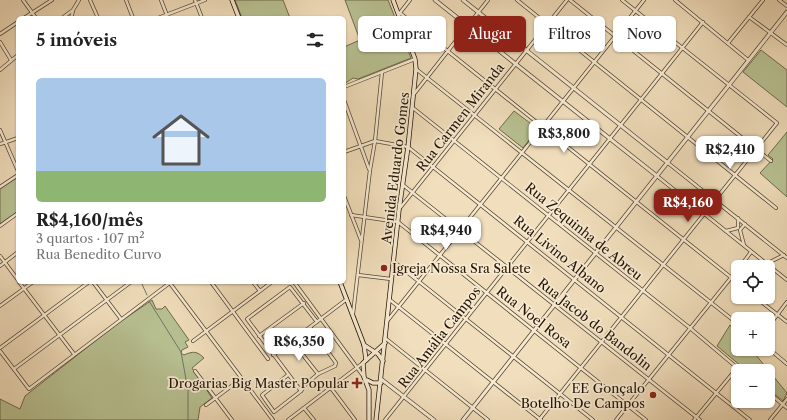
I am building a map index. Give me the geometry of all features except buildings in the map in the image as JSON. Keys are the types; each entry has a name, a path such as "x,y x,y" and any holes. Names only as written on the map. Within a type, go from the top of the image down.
{"main road":[{"path":"232,0 238,16"},
{"name":"Avenida Eduardo Gomes","path":"376,420 416,69 415,59 393,0"},
{"path":"341,284 364,345 365,378 369,390 370,420"},
{"path":"365,361 385,340"},
{"path":"364,345 382,358 383,362"},
{"path":"365,378 373,383 381,381"}],"street":[{"path":"23,0 34,16"},
{"path":"27,16 52,0"},
{"path":"72,16 79,0"},
{"path":"90,0 97,16"},
{"path":"126,0 132,16"},
{"path":"161,0 167,16 196,2 205,0"},
{"path":"410,0 399,14 542,126 731,278 616,420"},
{"path":"436,0 456,16"},
{"path":"463,0 483,16"},
{"path":"475,16 488,0"},
{"path":"517,0 539,16"},
{"path":"568,0 613,34"},
{"name":"Rua Carmen Miranda","path":"554,16 568,0"},
{"path":"622,0 777,124 715,200"},
{"path":"631,16 644,0"},
{"path":"675,0 728,42 748,60"},
{"path":"728,42 763,0"},
{"path":"779,0 787,6"},
{"path":"196,2 201,16"},
{"path":"65,16 73,10"},
{"path":"463,420 710,111 748,60 787,12"},
{"path":"749,17 770,34 787,45"},
{"name":"Rua Amália Campos","path":"386,420 486,292 703,22"},
{"path":"0,34 16,23"},
{"path":"387,320 461,230 542,126 613,38"},
{"name":"Rua Carmen Miranda","path":"526,50 534,40"},
{"path":"0,42 12,61"},
{"path":"414,94 454,44"},
{"path":"526,50 787,258"},
{"path":"501,52 761,260"},
{"name":"Rua Carmen Miranda","path":"399,210 524,52"},
{"path":"582,52 776,208"},
{"path":"635,52 771,161"},
{"path":"0,70 16,57"},
{"path":"346,86 415,59"},
{"path":"416,69 731,319"},
{"path":"353,314 364,217 375,141 382,72"},
{"path":"346,105 370,170"},
{"name":"Rua Zequinha de Abreu","path":"412,108 690,328 732,364"},
{"path":"0,130 16,167"},
{"path":"0,144 16,139"},
{"name":"Rua Livino Albano","path":"346,151 375,141 408,147 528,241 750,420"},
{"path":"0,187 16,176"},
{"name":"Rua Jacob do Bandolin","path":"403,185 649,379 695,419 700,420"},
{"path":"346,201 362,241"},
{"path":"0,226 16,214"},
{"path":"390,300 540,420 704,214"},
{"path":"351,215 398,222"},
{"path":"738,218 739,229 744,246"},
{"name":"Rua Noel Rosa","path":"398,222 646,420"},
{"path":"726,232 739,229 745,224"},
{"path":"745,260 751,252"},
{"path":"0,266 16,253"},
{"path":"774,260 784,255"},
{"path":"0,256 16,277"},
{"path":"393,261 593,420"},
{"path":"775,271 787,280"},
{"path":"358,275 392,279"},
{"path":"21,284 74,354"},
{"path":"0,306 30,284"},
{"path":"86,284 0,349 29,389 167,284"},
{"path":"94,284 121,319"},
{"path":"14,369 128,284"},
{"path":"171,284 273,420"},
{"path":"212,284 268,359"},
{"path":"255,284 260,291"},
{"path":"193,341 269,284"},
{"path":"295,284 365,378"},
{"path":"301,391 247,320 247,317 288,287 291,287 317,322"},
{"path":"273,355 347,299"},
{"path":"775,318 787,302"},
{"path":"259,336 304,303"},
{"path":"764,304 787,322"},
{"path":"288,375 263,394 263,397 275,412 301,391 308,382 318,374 330,370 336,364 310,328"},
{"path":"385,340 488,420"},
{"path":"292,341 318,374"},
{"path":"775,354 787,364"},
{"path":"288,420 365,361"},
{"path":"195,371 232,420"},
{"path":"695,419 731,375"},
{"path":"206,405 241,379"},
{"path":"381,381 387,383 434,420"},
{"path":"331,388 355,420"},
{"path":"775,398 787,408"},
{"path":"770,420 787,399"},
{"path":"304,408 314,420"}],"green space":[{"path":"235,0 283,0 289,16 241,16"},
{"path":"345,0 388,0 394,16 358,16 358,35"},
{"path":"358,41 358,52 409,52 411,58 358,79 353,78 346,83 346,46"},
{"path":"761,50 787,70 787,107 743,72"},
{"path":"514,111 538,129 523,148 499,129"},
{"path":"787,132 787,197 760,173 773,159 768,155"},
{"path":"16,178 16,212 0,224 0,188"},
{"path":"152,300 156,309 162,309 165,306 189,340 185,342 188,347 182,350 181,353 184,355 195,352 204,358 192,368 212,398 200,407 198,420 0,420 0,399 20,409 25,396 117,324"},
{"path":"730,325 731,356 757,356 763,364 739,364 717,346"},
{"path":"775,378 787,393 783,401 775,395"}],"waterway":[{"path":"142,284 147,295"},
{"path":"149,301 181,352 188,390 188,420"}],"place":[{"name":"Igreja Nossa Sra Salete","path":"384,268"},
{"name":"Drogarias Big Master Popular","path":"357,383"},
{"name":"EE Gonçalo Botelho De Campos","path":"653,395"}]}
